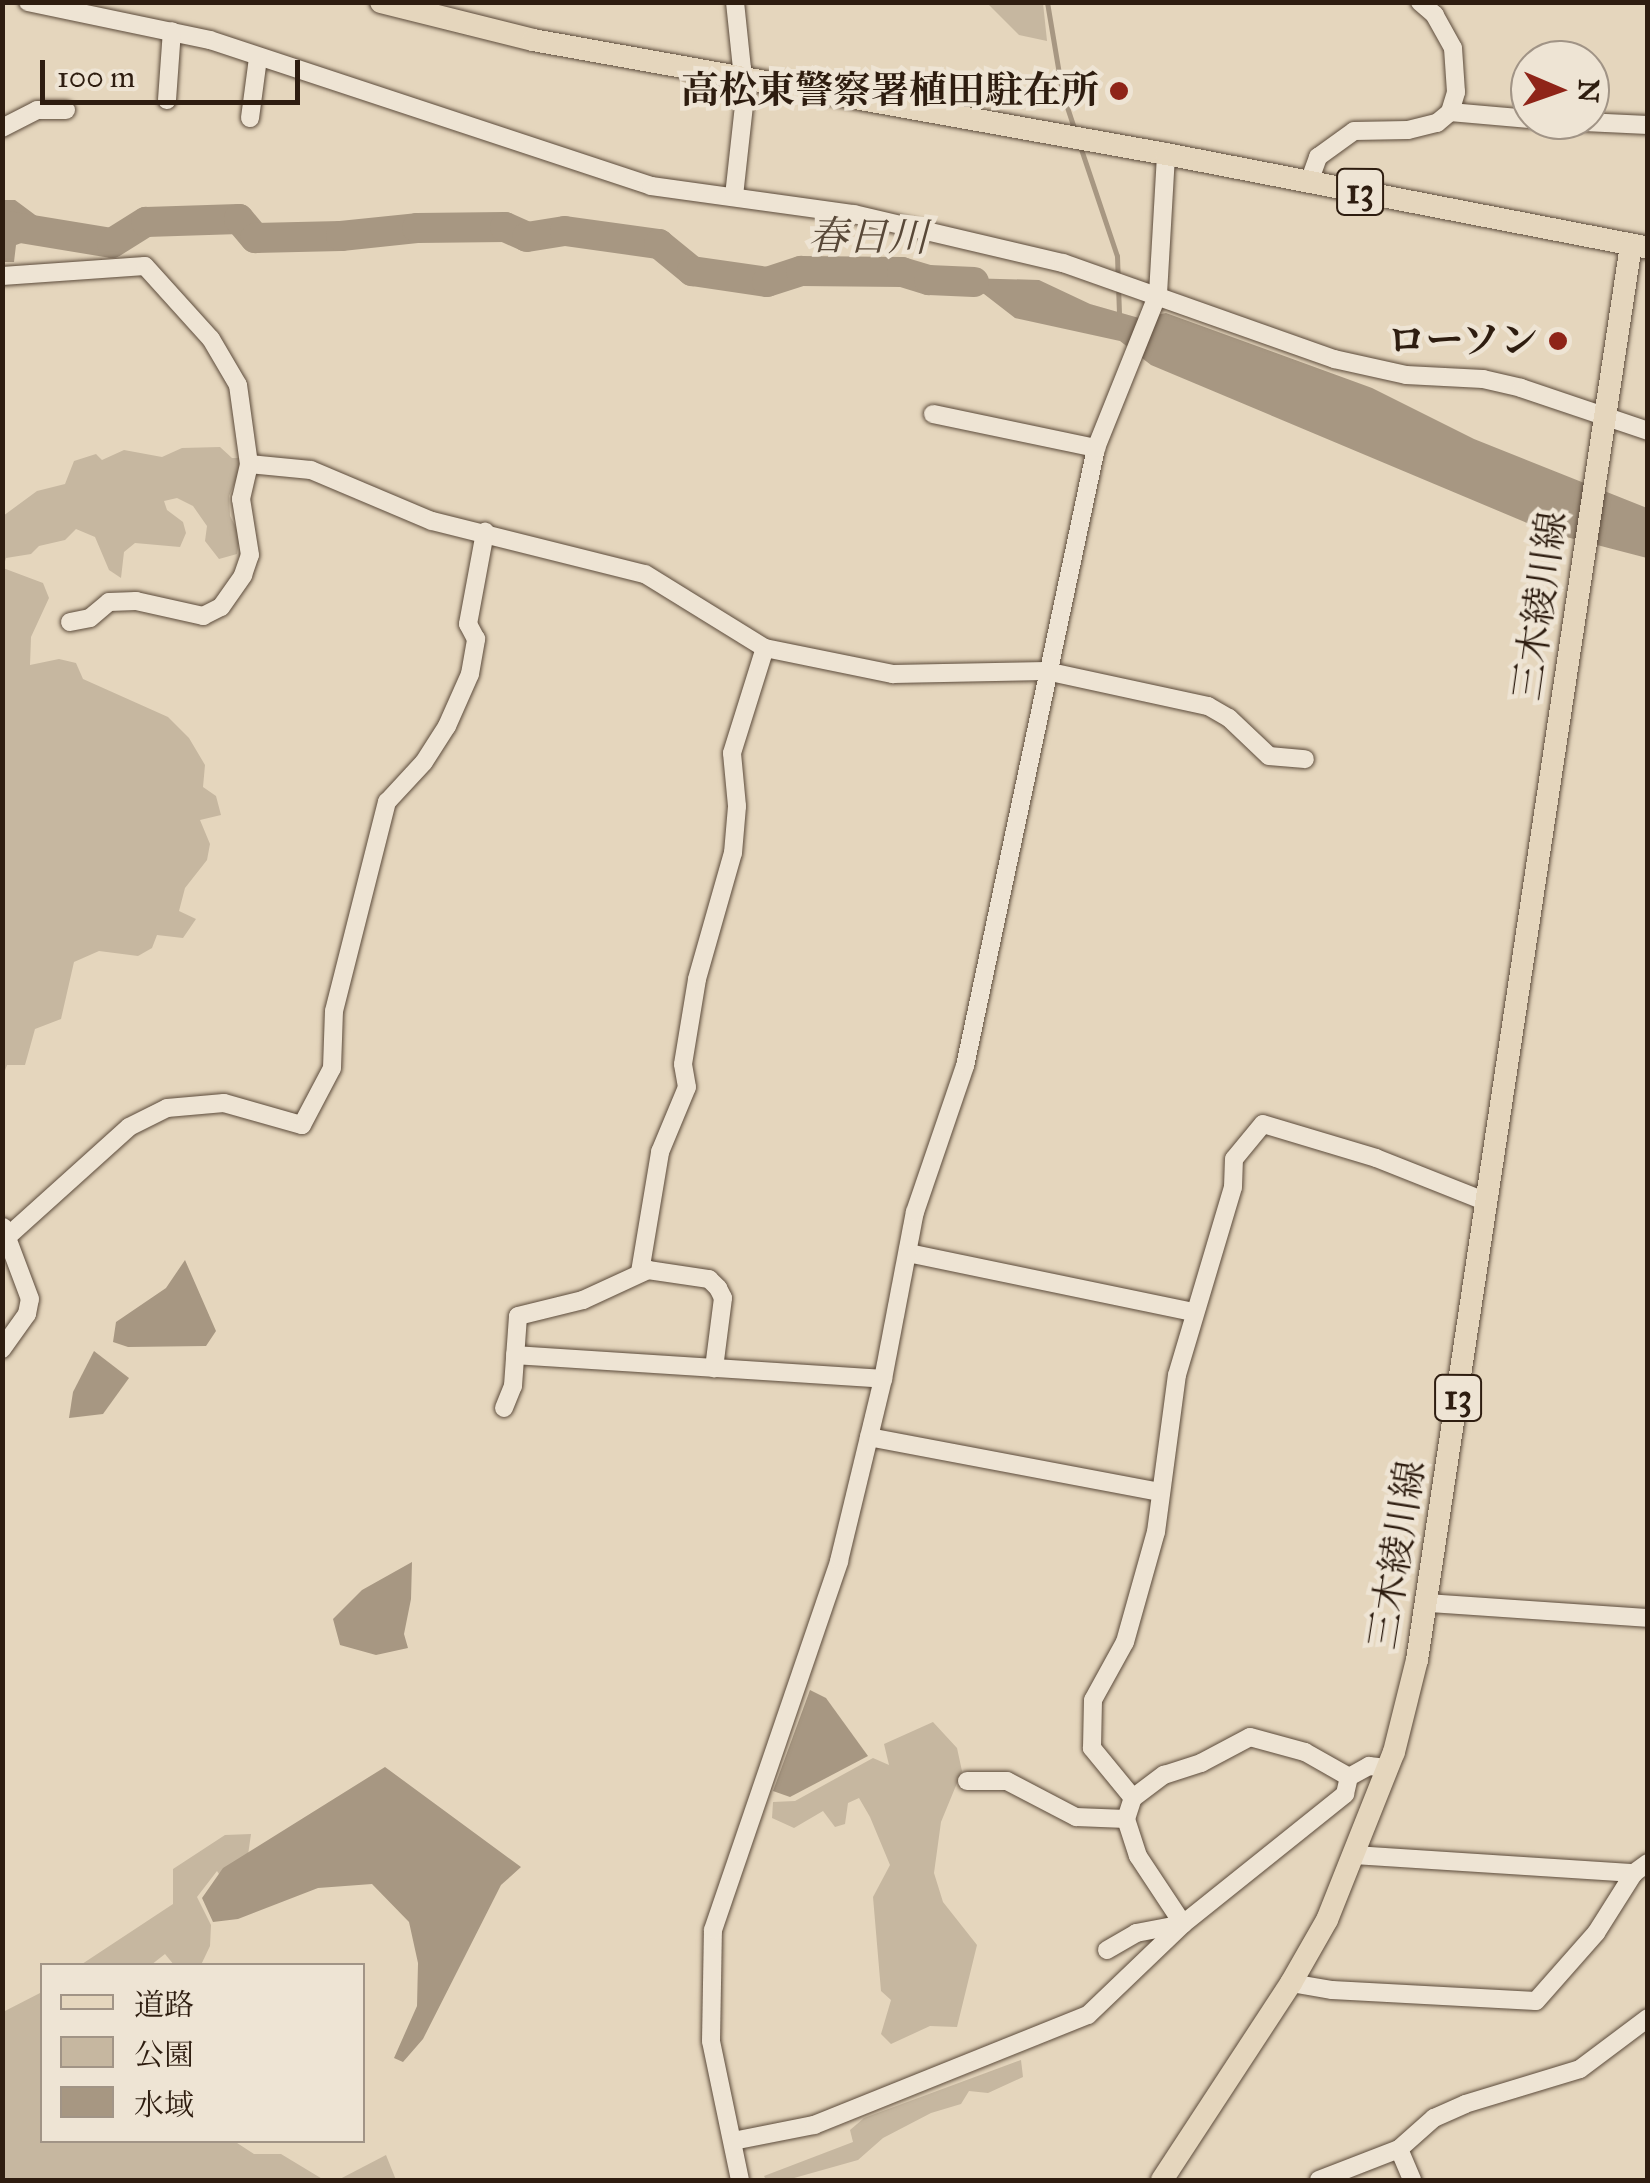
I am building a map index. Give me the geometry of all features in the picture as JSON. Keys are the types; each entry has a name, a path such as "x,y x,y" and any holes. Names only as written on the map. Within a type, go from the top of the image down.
{"main road":[{"name":"三木綾川線","path":"381,2 533,40 1166,154 1639,247 1603,418 1428,1603 1387,1768 1327,1920 1292,1983 1162,2180"}],"street":[{"path":"28,2 110,10 651,186 854,214 1063,262 1334,359 1406,375 1483,379 1648,432"},
{"path":"734,196 745,79 735,2"},
{"path":"1309,182 1318,157 1354,131 1408,130 1437,123 1450,112 1456,92 1453,48 1435,15 1420,2"},
{"path":"167,100 172,31"},
{"path":"250,118 258,58"},
{"path":"2,128 37,110 66,110"},
{"path":"1450,112 1510,117"},
{"path":"1610,123 1648,124"},
{"path":"740,2180 710,2040 713,1930 839,1561 884,1379 916,1212 965,1066 1096,448 1156,298 1166,154"},
{"path":"2,276 145,266 211,340 238,385 249,464 241,499 250,554 243,576 221,607 203,616 136,601 109,602 90,618 70,622"},
{"path":"933,414 1096,448"},
{"path":"249,464 311,470 432,521 644,574 765,648 893,674 1046,671 1208,706 1229,718 1269,756 1306,759"},
{"path":"2,1349 27,1314 30,1298 4,1232 129,1127 167,1108 224,1103 302,1125 332,1068 334,1011 387,802 432,750 470,674 476,640 468,624 485,532"},
{"path":"640,1272 660,1152 684,1103 683,1064 697,979 733,853 737,806 732,753 765,648"},
{"path":"1133,1798 1092,1748 1094,1700 1124,1642 1156,1532 1177,1375 1192,1312 1233,1187 1234,1159 1263,1124 1376,1158 1487,1202"},
{"path":"908,1253 1192,1312"},
{"path":"504,1408 514,1386 518,1316 583,1300 640,1272 709,1279 718,1288 723,1298 714,1368"},
{"path":"515,1356 884,1379"},
{"path":"869,1437 1161,1492"},
{"path":"1428,1603 1648,1618"},
{"path":"1184,1924 1138,1856 1126,1819 1133,1798 1164,1775 1202,1763 1250,1738 1305,1752 1349,1777"},
{"path":"733,2142 814,2125 1088,2016 1184,1924 1345,1794 1349,1777 1369,1766 1387,1768"},
{"path":"967,1781 1007,1781 1076,1817 1126,1819"},
{"path":"1354,1855 1641,1868"},
{"path":"1292,1983 1332,1990 1536,2001 1596,1934 1641,1868"},
{"path":"1106,1950 1136,1934 1184,1924"},
{"path":"1319,2180 1399,2150 1434,2118 1465,2104 1580,2069 1648,2018"},
{"path":"1399,2150 1412,2180"}],"green space":[{"path":"987,3 1043,3 1047,41 1019,35"},
{"path":"220,447 232,458 240,458 239,473 229,496 230,516 240,535 237,554 219,559 205,541 207,526 193,506 177,498 164,501 167,510 183,522 186,533 180,547 135,543 124,552 121,578 109,570 95,537 76,529 65,540 39,546 31,554 6,558 3,568 3,516 37,491 65,484 74,461 96,454 102,460 124,450 162,457 182,448"},
{"path":"3,568 43,583 49,598 31,637 30,665 59,659 76,663 83,679 168,717 189,738 205,765 203,787 216,796 221,815 200,820 210,844 207,860 185,888 179,911 196,919 183,938 157,935 152,948 138,956 99,951 74,962 61,1019 35,1029 25,1065 7,1065 3,1076"},
{"path":"933,1722 957,1748 962,1771 941,1822 934,1873 943,1902 977,1945 957,2027 930,2026 891,2044 881,2034 891,2000 881,1991 873,1897 890,1865 870,1817 859,1798 848,1803 845,1824 835,1827 823,1811 794,1828 772,1818 773,1802 795,1801 873,1758 889,1765 884,1744"},
{"path":"251,1834 247,1862 226,1885 217,1871 197,1897 211,1925 210,1946 202,1963 172,1963 165,1954 154,1963 84,1963 173,1904 173,1869 225,1835"},
{"path":"40,1993 40,2143 237,2143 254,2154 281,2154 324,2180 3,2180 3,2012"},
{"path":"1021,2060 1023,2077 988,2093 969,2091 961,2104 931,2113 883,2138 858,2160 787,2180 766,2180 764,2176 853,2142 850,2130 864,2118"},
{"path":"386,2155 396,2180 338,2180"}],"water":[{"path":"2,200 15,200 50,226 96,234 109,246 32,239 16,245 14,262 3,262"},
{"path":"929,277 1039,280 1090,304 1139,318 1166,313 1372,388 1474,439 1647,508 1647,558 1551,533 1151,365 1120,341 1015,318 984,294"},
{"path":"185,1260 216,1331 206,1346 128,1347 113,1342 116,1322 166,1288"},
{"path":"94,1351 129,1378 103,1414 69,1418 73,1392"},
{"path":"412,1562 411,1599 404,1634 408,1648 376,1655 340,1645 333,1619 362,1590"},
{"path":"810,1690 826,1698 868,1756 790,1797 773,1791"},
{"path":"385,1767 521,1867 501,1885 423,2039 403,2062 394,2058 417,2006 418,1963 409,1922 372,1884 318,1888 238,1919 213,1922 202,1898 223,1868"}],"waterway":[{"path":"1047,2 1062,92 1075,131"},
{"path":"1080,146 1117,256 1119,314"},
{"name":"春日川","path":"2,225 112,243 146,222 239,219 255,238 505,227 527,237 565,231 659,244 692,271 767,282 801,271 902,272 929,280 974,282"}],"place":[{"name":"高松東警察署植田駐在所","path":"1119,91"},
{"name":"ローソン","path":"1558,341"}]}
